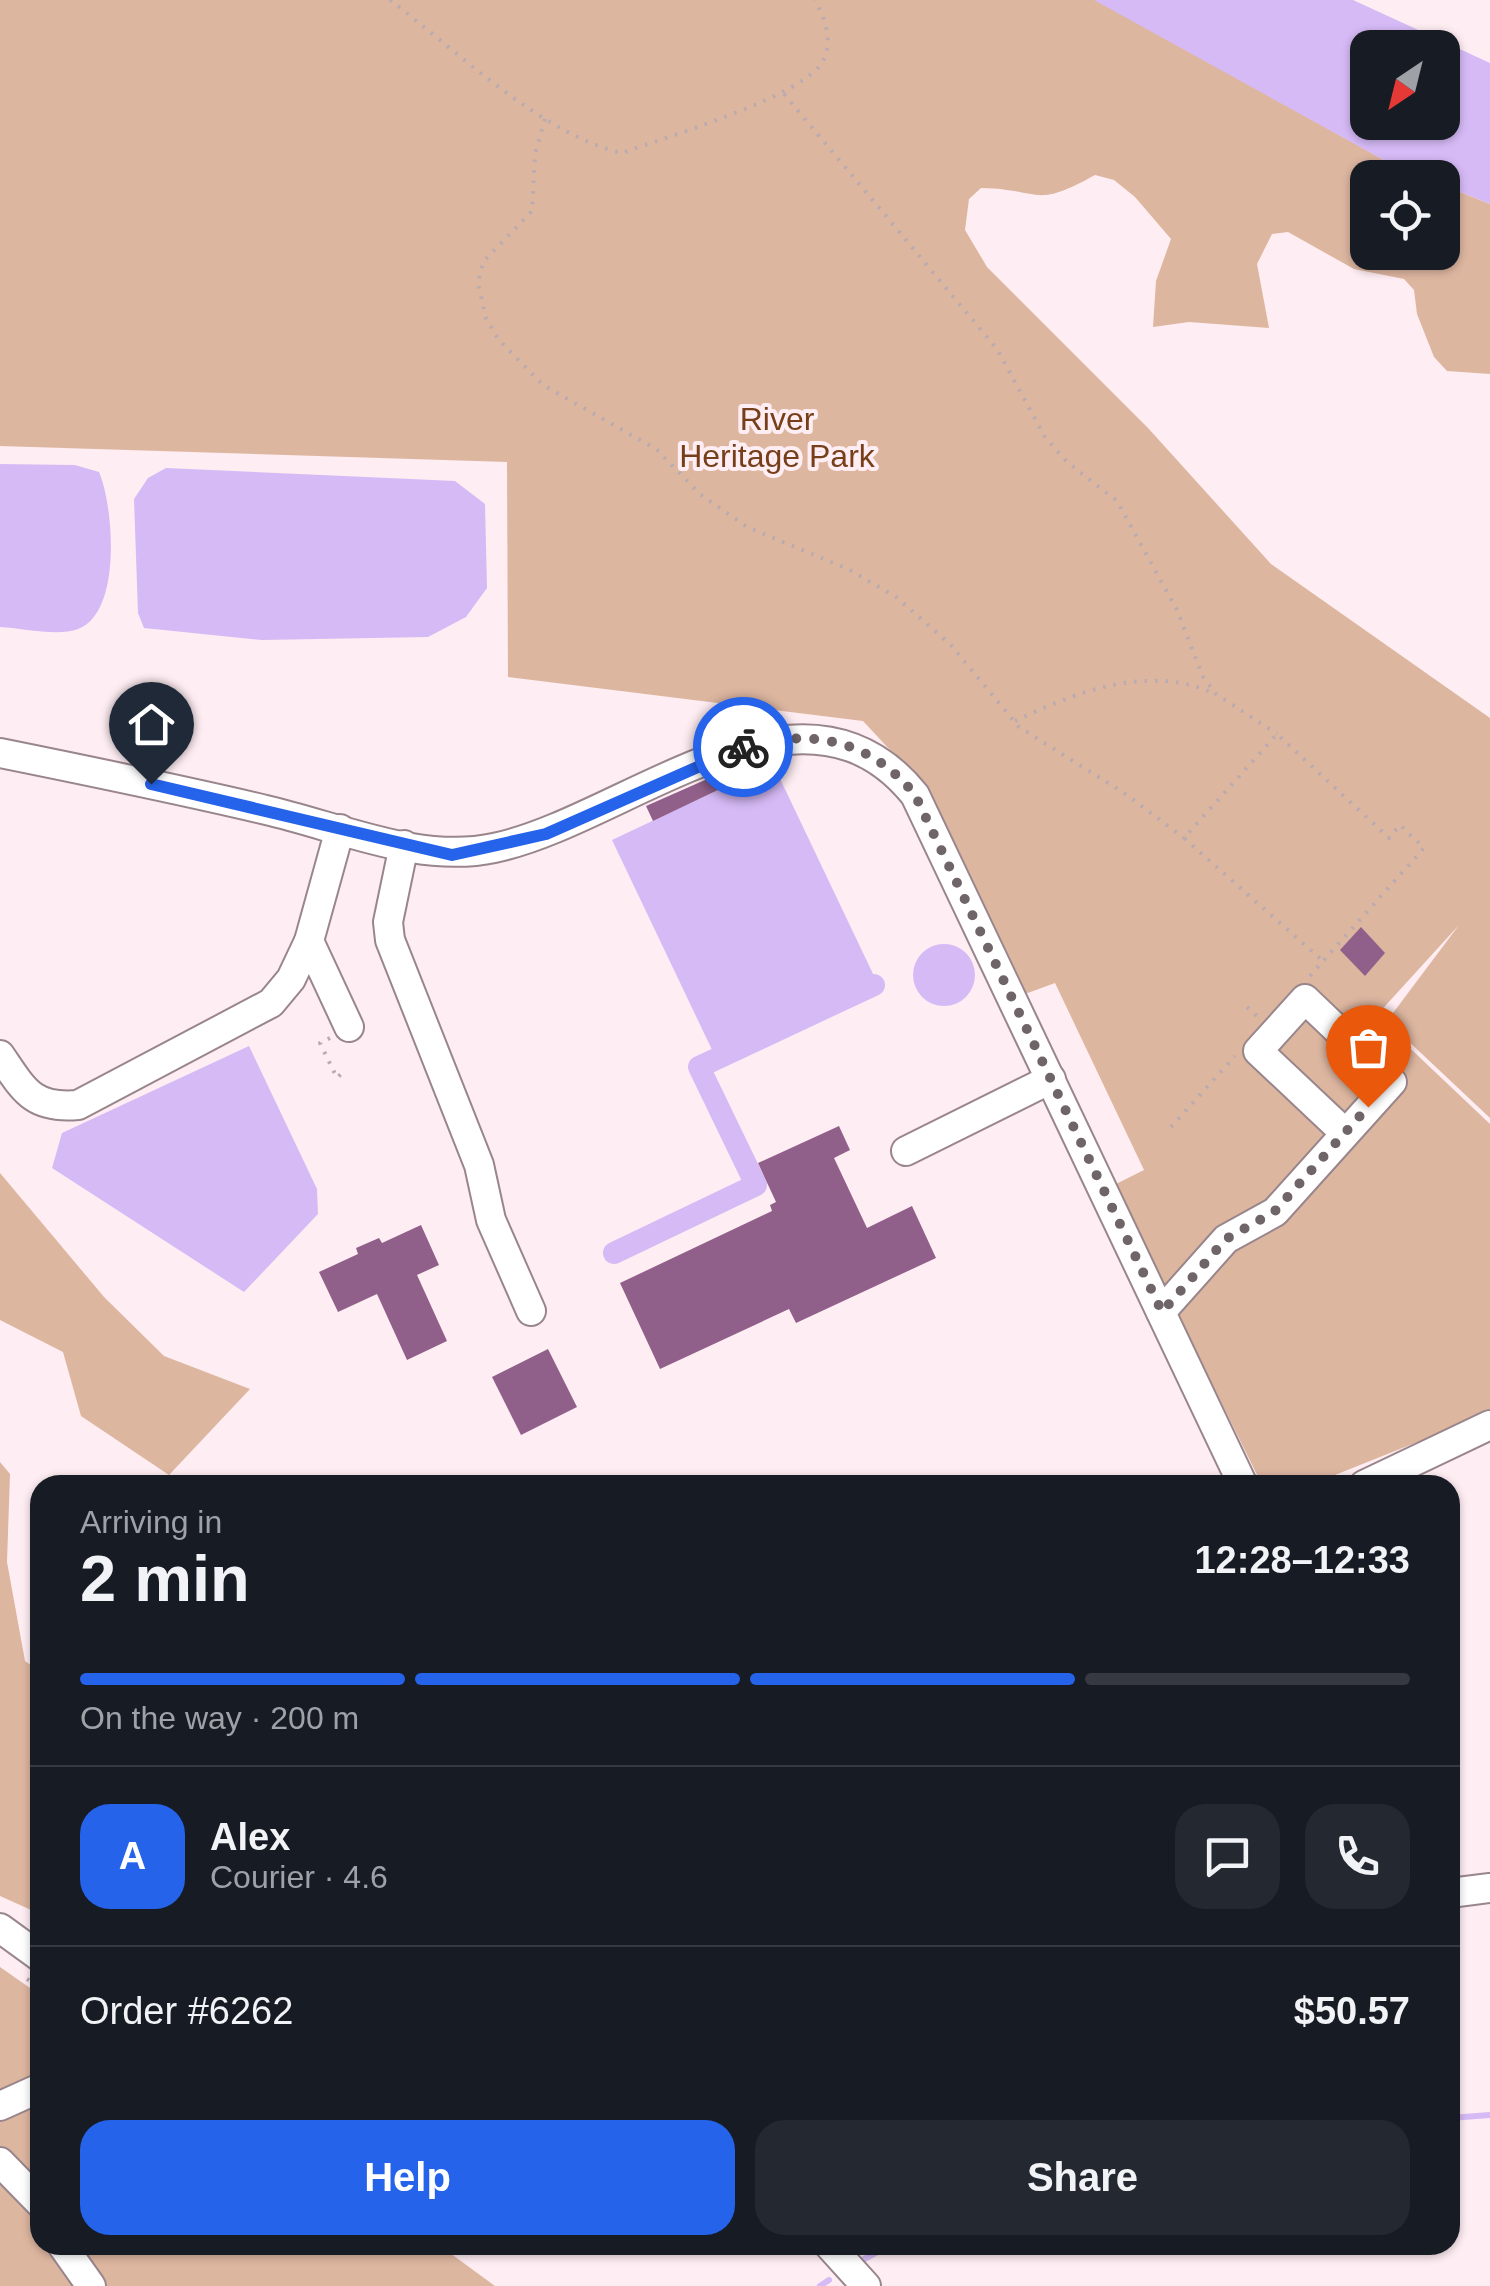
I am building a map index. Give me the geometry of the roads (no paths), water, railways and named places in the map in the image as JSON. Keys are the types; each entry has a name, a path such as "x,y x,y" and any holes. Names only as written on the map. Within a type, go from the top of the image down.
{"street":[{"path":"0,753 452,855 522,841 740,748 802,736 856,747 888,767 915,795 1238,1475"},
{"path":"0,1055 27,1095 54,1107 78,1105 272,1003 291,980 309,942 340,829"},
{"path":"404,845 388,922 390,940 479,1165 491,1220 531,1311"},
{"path":"309,942 349,1027"},
{"path":"1162,1312 1226,1239 1274,1212 1392,1082 1305,999 1258,1051 1345,1133"},
{"path":"906,1151 1050,1079"},
{"path":"1385,1475 1490,1425"},
{"path":"1460,1892 1490,1888"},
{"path":"0,1928 30,1950"},
{"path":"0,2106 30,2092"},
{"path":"0,2162 30,2194"},
{"path":"69,2255 91,2286"},
{"path":"838,2255 866,2286"}],"waterway":[{"path":"614,1253 756,1185 699,1067 874,985"},
{"path":"1460,2117 1490,2115"},
{"path":"859,2262 872,2255"},
{"path":"820,2286 829,2280"}],"park label":[{"name":"River Heritage Park","path":"777,438"}]}
